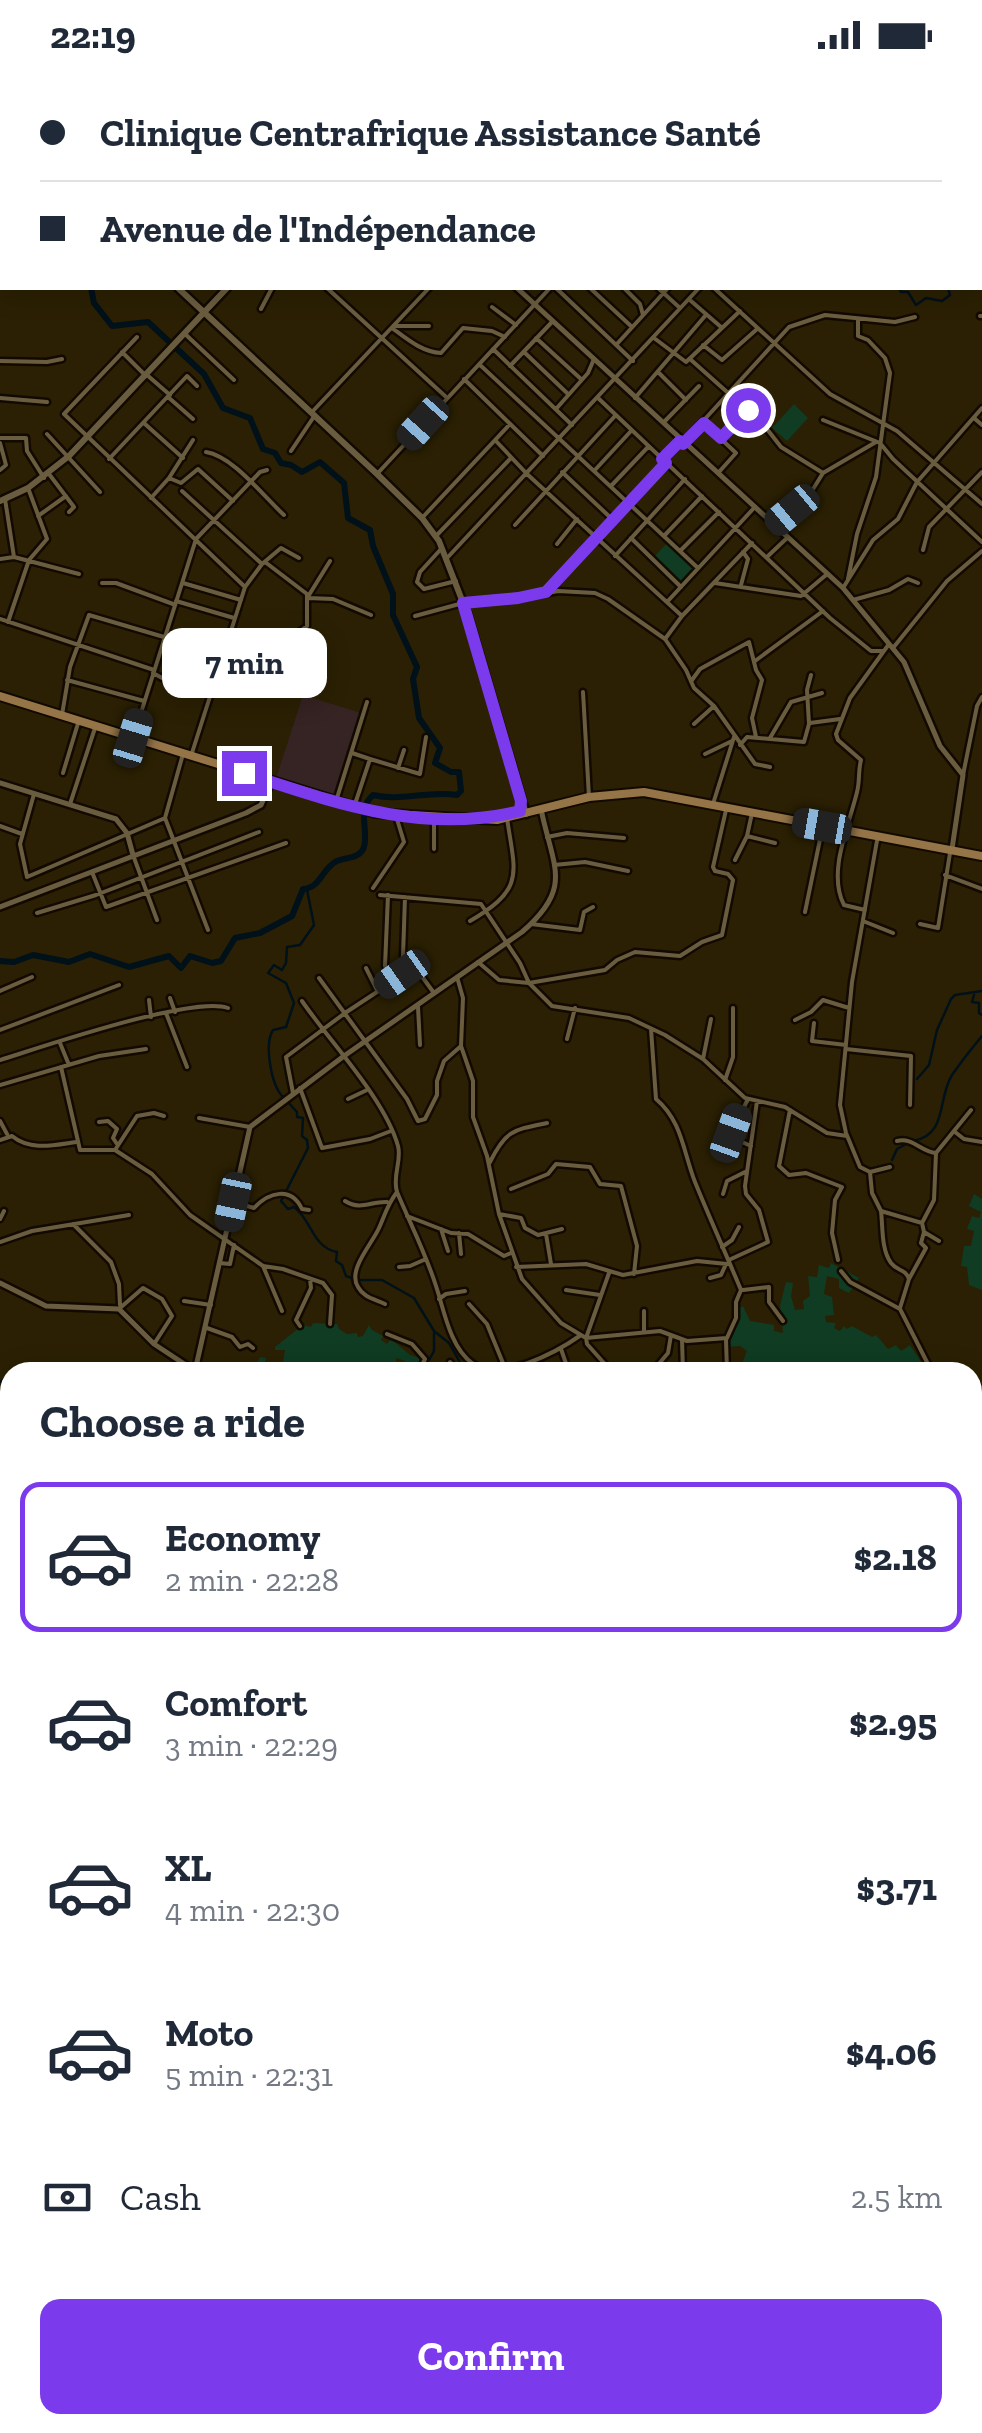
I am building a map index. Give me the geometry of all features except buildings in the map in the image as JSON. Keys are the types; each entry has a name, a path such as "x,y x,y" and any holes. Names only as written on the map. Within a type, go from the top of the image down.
{"main road":[{"path":"183,290 377,474 436,536 448,557 463,603 522,810"},
{"path":"2,500 28,488 70,456 225,290"},
{"path":"0,696 360,810 396,816 488,819 507,818 522,810"},
{"path":"488,819 589,797 644,792 982,856"}],"street":[{"path":"52,70 74,70"},
{"path":"262,309 274,290"},
{"path":"329,290 446,398"},
{"path":"291,452 340,379 427,290"},
{"path":"519,290 843,588 907,669 940,746 963,775"},
{"path":"377,474 551,290"},
{"path":"555,290 633,361"},
{"path":"592,290 632,327"},
{"path":"626,290 640,304 643,315"},
{"path":"616,345 666,290 680,308"},
{"path":"448,557 698,290"},
{"path":"716,290 830,394 883,422 934,460 982,504"},
{"path":"689,299 721,327"},
{"path":"492,307 516,324"},
{"path":"654,338 683,362 690,360 740,311"},
{"path":"546,592 791,326 824,315 896,322 914,317"},
{"path":"635,398 705,316"},
{"path":"848,579 857,534 876,477 877,442 890,372 885,358 869,341 858,336 858,319"},
{"path":"510,366 553,320"},
{"path":"393,327 430,326"},
{"path":"393,327 419,347 436,353 441,353 463,328 492,331 504,337"},
{"path":"703,345 722,360 758,328"},
{"path":"184,334 234,380"},
{"path":"137,336 64,414 246,587"},
{"path":"536,338 582,379"},
{"path":"492,349 572,425"},
{"path":"122,352 193,419"},
{"path":"524,352 569,395"},
{"path":"0,361 47,362 62,358"},
{"path":"556,410 588,373 594,359"},
{"path":"690,360 774,435 780,447 823,473"},
{"path":"479,364 698,568"},
{"path":"588,373 603,368"},
{"path":"658,372 686,400"},
{"path":"109,458 188,376 198,386"},
{"path":"464,380 543,456"},
{"path":"662,424 699,386"},
{"path":"0,398 47,402"},
{"path":"598,398 823,611 871,651 884,651"},
{"path":"843,588 873,540 898,519 917,482 982,408"},
{"path":"721,438 748,410"},
{"path":"181,420 184,412"},
{"path":"515,525 615,416"},
{"path":"974,418 982,425"},
{"path":"823,420 877,442 982,542"},
{"path":"144,423 183,458"},
{"path":"704,423 736,453 717,474"},
{"path":"422,518 510,424"},
{"path":"594,471 631,431"},
{"path":"47,434 100,492"},
{"path":"0,470 6,464 0,440 26,438 27,450 74,507 69,512"},
{"path":"151,498 193,440"},
{"path":"495,440 682,616"},
{"path":"773,525 810,494 823,473 877,442"},
{"path":"610,486 648,447"},
{"path":"206,452 216,454 284,515"},
{"path":"436,536 512,458"},
{"path":"169,478 181,482 198,469 233,501"},
{"path":"133,738 196,540 267,470"},
{"path":"562,472 612,519"},
{"path":"923,550 927,531 982,472"},
{"path":"615,556 685,479"},
{"path":"8,622 29,560 47,539 28,488"},
{"path":"182,491 308,597 332,599 370,615"},
{"path":"664,536 703,495"},
{"path":"38,516 66,496"},
{"path":"2,500 14,557"},
{"path":"667,602 754,508"},
{"path":"680,551 720,511"},
{"path":"557,544 577,519"},
{"path":"631,538 681,586"},
{"path":"768,556 787,538"},
{"path":"665,639 752,542"},
{"path":"442,547 420,572 418,582 424,589 456,581"},
{"path":"208,930 165,818 246,587 281,548 298,558"},
{"path":"865,910 844,904 838,894 838,874 861,760 837,737 840,719 884,651 946,581 982,551"},
{"path":"741,586 748,559 743,552"},
{"path":"0,559 14,557 79,574"},
{"path":"220,665 274,650 307,626 308,597 330,561"},
{"path":"715,582 794,596 805,594 828,573"},
{"path":"853,600 889,590 908,579 918,583"},
{"path":"102,583 235,618"},
{"path":"182,583 240,600"},
{"path":"415,616 463,603 546,592 596,594 639,618 665,639 695,690 714,706 733,739 755,764 770,767"},
{"path":"754,661 823,611"},
{"path":"62,715 67,699 66,680 88,617 92,614 164,637"},
{"path":"0,619 153,671 175,685 199,685"},
{"path":"691,680 700,669 748,642 762,680 752,718 756,737"},
{"path":"740,745 747,736 803,742 809,724 811,675"},
{"path":"66,680 144,701"},
{"path":"583,692 589,797"},
{"path":"770,740 792,702 822,693"},
{"path":"920,924 938,929 963,775 975,712 982,697"},
{"path":"336,802 368,702"},
{"path":"694,724 714,706"},
{"path":"809,724 840,719"},
{"path":"63,773 79,720"},
{"path":"70,804 96,725"},
{"path":"352,754 420,774 426,736"},
{"path":"705,754 733,739"},
{"path":"713,805 733,739"},
{"path":"398,768 404,750"},
{"path":"360,810 370,759"},
{"path":"0,907 258,807 271,782"},
{"path":"0,783 116,819 128,832 157,920"},
{"path":"35,794 22,834 21,855 28,877 165,818"},
{"path":"197,1362 250,1127 530,924 554,897 556,881 540,808"},
{"path":"478,962 499,980 529,983 604,970 635,952 680,956 723,934 732,880 713,867 726,808"},
{"path":"735,860 747,836 752,813"},
{"path":"373,888 404,842 396,816"},
{"path":"434,818 434,849"},
{"path":"470,921 508,891 514,881 507,818"},
{"path":"0,826 22,834"},
{"path":"804,912 822,826"},
{"path":"37,913 259,832"},
{"path":"546,837 567,833 624,838"},
{"path":"878,835 849,1008 840,1106 860,1168 870,1172 890,1166"},
{"path":"747,836 774,843"},
{"path":"92,872 106,907 286,842"},
{"path":"554,865 585,862 628,871"},
{"path":"945,875 982,888"},
{"path":"380,895 479,903 529,983 552,1006 623,1016 702,1059 748,1099 790,1110 827,1134 847,1136"},
{"path":"385,966 388,895"},
{"path":"403,956 406,897"},
{"path":"530,924 580,930 584,912 593,907"},
{"path":"864,922 893,933"},
{"path":"392,1130 370,1139 322,1148 286,1057 345,1012 416,967 434,993"},
{"path":"366,968 377,991"},
{"path":"0,991 32,977"},
{"path":"457,977 463,998 460,1046 473,1081 473,1117 516,1267 557,1320 584,1336 603,1362"},
{"path":"319,978 421,1122 437,1095 436,1082 444,1061 460,1046"},
{"path":"0,1030 119,985"},
{"path":"170,998 175,1012"},
{"path":"148,1000 152,1016"},
{"path":"795,1020 812,1012 822,1000 849,1008"},
{"path":"302,1002 344,1056 392,1130 399,1152 394,1184 452,1334 473,1362"},
{"path":"0,1060 152,1016 218,1004 228,1008"},
{"path":"417,1005 420,1045"},
{"path":"567,1039 576,1008"},
{"path":"725,1080 733,1057 733,1008"},
{"path":"166,1013 187,1068"},
{"path":"702,1059 711,1019"},
{"path":"814,1023 812,1041 911,1056 910,1105"},
{"path":"651,1029 656,1099 673,1117 741,1290 736,1318 727,1338 728,1362"},
{"path":"60,1043 69,1064"},
{"path":"0,1085 69,1064 146,1049"},
{"path":"62,1067 78,1148 84,1151 116,1147 137,1116 164,1116"},
{"path":"348,1098 367,1090"},
{"path":"748,1099 731,1133 733,1138 752,1146"},
{"path":"516,1267 586,1264 609,1273 634,1274 697,1262 728,1262 768,1242 759,1210 746,1194 745,1172 757,1101"},
{"path":"790,1110 780,1166 789,1175 806,1173 842,1187 835,1200 832,1233 838,1260"},
{"path":"900,1309 909,1280 926,1248 920,1244 922,1224 934,1200 936,1153 972,1110"},
{"path":"200,1118 250,1127"},
{"path":"0,1121 8,1136 34,1145 77,1142"},
{"path":"99,1122 108,1121 117,1130 112,1137 116,1147 152,1174 190,1215 224,1240 263,1266 323,1282 332,1295 330,1324"},
{"path":"489,1164 503,1138 516,1129 547,1123"},
{"path":"955,1132 964,1139 982,1142"},
{"path":"0,1140 8,1136"},
{"path":"897,1140 906,1139 924,1151 936,1153"},
{"path":"511,1189 548,1174 556,1164 590,1167 600,1184 621,1186 638,1246 634,1274"},
{"path":"723,1194 728,1180 745,1172"},
{"path":"870,1172 872,1194 882,1211 883,1240 892,1264 906,1272 909,1280"},
{"path":"233,1202 254,1208 277,1192 291,1196 308,1210"},
{"path":"385,1304 368,1298 356,1279 360,1260 397,1192"},
{"path":"345,1201 365,1207 389,1202"},
{"path":"0,1220 4,1211"},
{"path":"882,1211 922,1224"},
{"path":"499,1214 521,1218 528,1230 540,1236 562,1229"},
{"path":"0,1242 32,1232 128,1215"},
{"path":"407,1216 468,1234 504,1256 511,1253"},
{"path":"73,1224 111,1262 119,1284 120,1308 154,1344 180,1362"},
{"path":"722,1247 732,1240 739,1227"},
{"path":"442,1229 448,1251"},
{"path":"924,1232 939,1241"},
{"path":"459,1233 461,1254"},
{"path":"546,1234 552,1264"},
{"path":"877,1244 883,1240"},
{"path":"219,1263 230,1264 234,1245"},
{"path":"399,1266 426,1259"},
{"path":"710,1278 721,1275 728,1262"},
{"path":"263,1266 282,1312"},
{"path":"842,1271 850,1282 900,1309 927,1362"},
{"path":"584,1336 609,1273"},
{"path":"300,1326 296,1320 311,1288 310,1279"},
{"path":"0,1283 46,1306 120,1308 143,1288 162,1299 172,1316 154,1344"},
{"path":"741,1290 769,1287 770,1302 783,1321"},
{"path":"566,1290 600,1295"},
{"path":"440,1299 465,1291"},
{"path":"184,1301 211,1305"},
{"path":"469,1304 487,1324 506,1362"},
{"path":"644,1311 644,1332"},
{"path":"206,1327 232,1337 240,1347 248,1344 253,1348"},
{"path":"527,1362 584,1336 644,1332 670,1334 682,1340 727,1338"},
{"path":"387,1334 412,1344 424,1362"},
{"path":"660,1362 672,1347 670,1334"},
{"path":"682,1340 683,1362"},
{"path":"560,1349 565,1362"}],"shaded area":[{"path":"303,695 361,713 333,797 276,779"}],"green space":[{"path":"794,404 808,418 787,441 772,428"},
{"path":"668,542 694,568 680,582 654,557"},
{"path":"974,1194 982,1199 982,1290 969,1285 967,1267 961,1266 964,1246 971,1246 974,1231 967,1229 972,1216 979,1218 981,1212 969,1206"},
{"path":"831,1263 859,1278 849,1293 839,1288 839,1279 827,1276 824,1294 832,1297 834,1315 825,1316 826,1322 836,1323 834,1328 840,1331 844,1326 852,1326 872,1337 876,1335 888,1349 896,1345 901,1351 910,1345 921,1362 743,1362 747,1351 740,1346 728,1347 738,1309 743,1306 750,1321 774,1325 774,1331 783,1333 780,1306 786,1282 793,1283 795,1310 804,1309 803,1301 810,1296 808,1276 817,1277 819,1265 829,1268"},
{"path":"313,1323 337,1324 347,1334 357,1333 358,1337 363,1336 369,1325 387,1344 391,1339 410,1355 423,1359 283,1362 285,1350 275,1347 303,1325 311,1327"}],"waterway":[{"path":"0,961 14,962 33,955 69,962 90,954 129,967 169,956 181,968 190,956 212,963 221,961 235,938 260,933 292,916 303,889 314,885 332,864 362,851 365,807 373,795 457,795 461,791 459,772 435,763 440,748 419,718 413,679 417,667 393,615 393,594 370,530 348,518 344,483 320,462 302,472 281,463 275,453 263,449 250,418 223,408 204,374 148,322 112,326 94,303 91,290"},
{"path":"900,290 908,292 916,305 926,298 942,301 950,295 949,290"},
{"path":"283,1097 272,1074 270,1036 273,1030 286,1027 294,1003 286,983 268,973 274,965 282,970 287,947 300,945 314,925 307,890"},
{"path":"917,1079 929,1065 937,1030 951,999 982,991"},
{"path":"974,995 972,1002 979,1003 982,1015"},
{"path":"913,1141 932,1132 947,1084 982,1036"},
{"path":"287,1101 297,1117 303,1118 302,1136 308,1148 281,1201 288,1209 294,1207 300,1212 322,1245 337,1252 336,1261 346,1276 382,1280 414,1298 460,1362"},
{"path":"892,1160 897,1149 910,1142"},
{"path":"428,1362 434,1351 434,1333"}],"route":[{"path":"244,773 361,810 396,816 488,819 520,811 521,801 463,603 546,592 666,463 662,459 680,441 683,444 704,423 721,438 748,410"}]}
